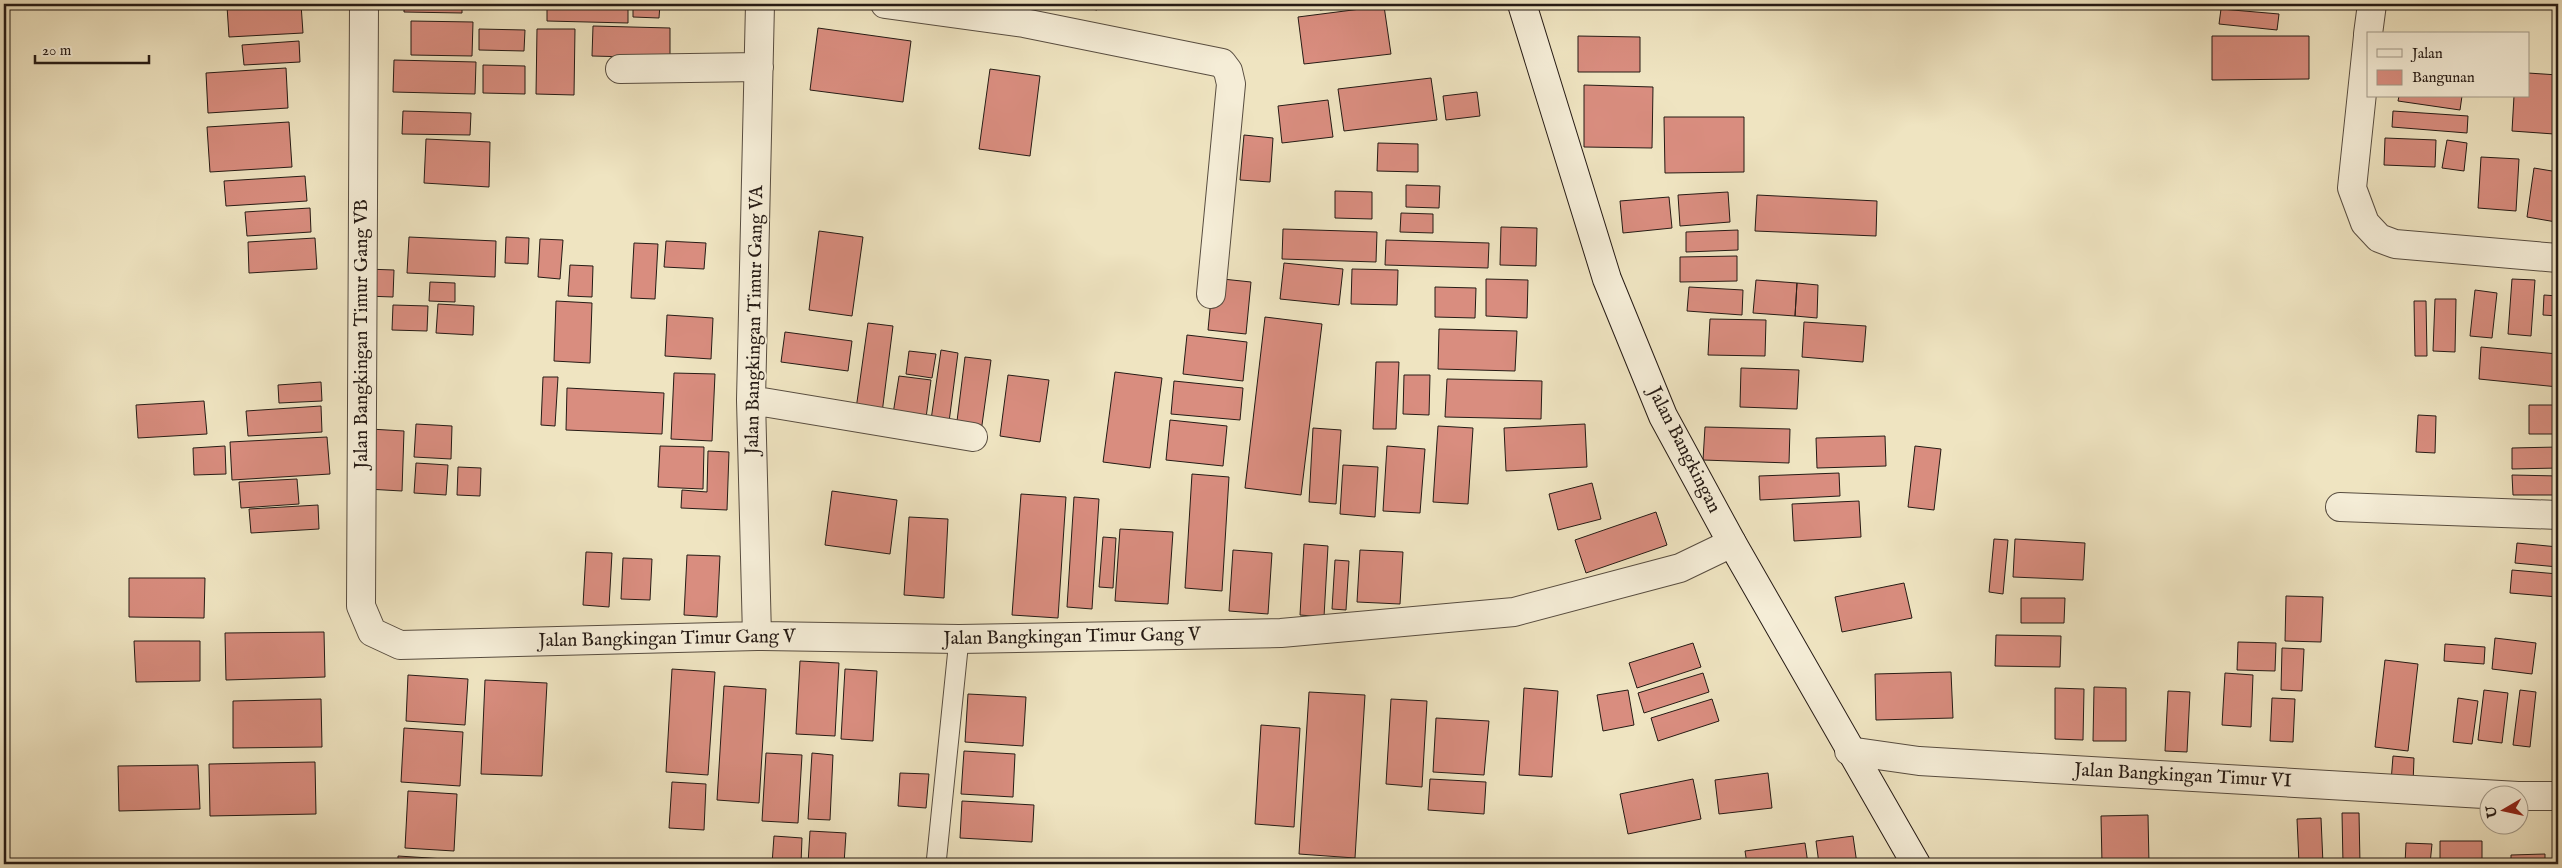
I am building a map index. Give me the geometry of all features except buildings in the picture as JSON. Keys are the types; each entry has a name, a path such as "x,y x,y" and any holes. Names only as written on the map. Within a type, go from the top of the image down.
{"street":[{"name":"Jalan Bangkingan Timur Gang VB","path":"364,4 360,606 372,632 400,645"},
{"name":"Jalan Bangkingan Timur Gang VA","path":"757,636 751,400 760,4"},
{"path":"885,4 1024,24 1222,63 1228,71 1231,84 1211,294"},
{"name":"Jalan Bangkingan","path":"1522,4 1607,279 1663,416 1849,751 1916,864"},
{"path":"2368,32 2372,4"},
{"path":"2367,45 2352,188 2365,223 2379,238 2395,244 2558,258"},
{"path":"620,69 760,67"},
{"path":"751,400 973,437"},
{"path":"2340,507 2558,516"},
{"name":"Jalan Bangkingan Timur Gang V","path":"400,645 757,636 959,639 1281,633 1514,612 1680,568 1732,543"},
{"name":"Jalan Bangkingan Timur VI","path":"1849,751 1919,761 2480,794"},
{"name":"Jalan Bangkingan Timur VI","path":"2530,796 2558,796"}],"lane":[{"path":"936,864 959,639"}]}
